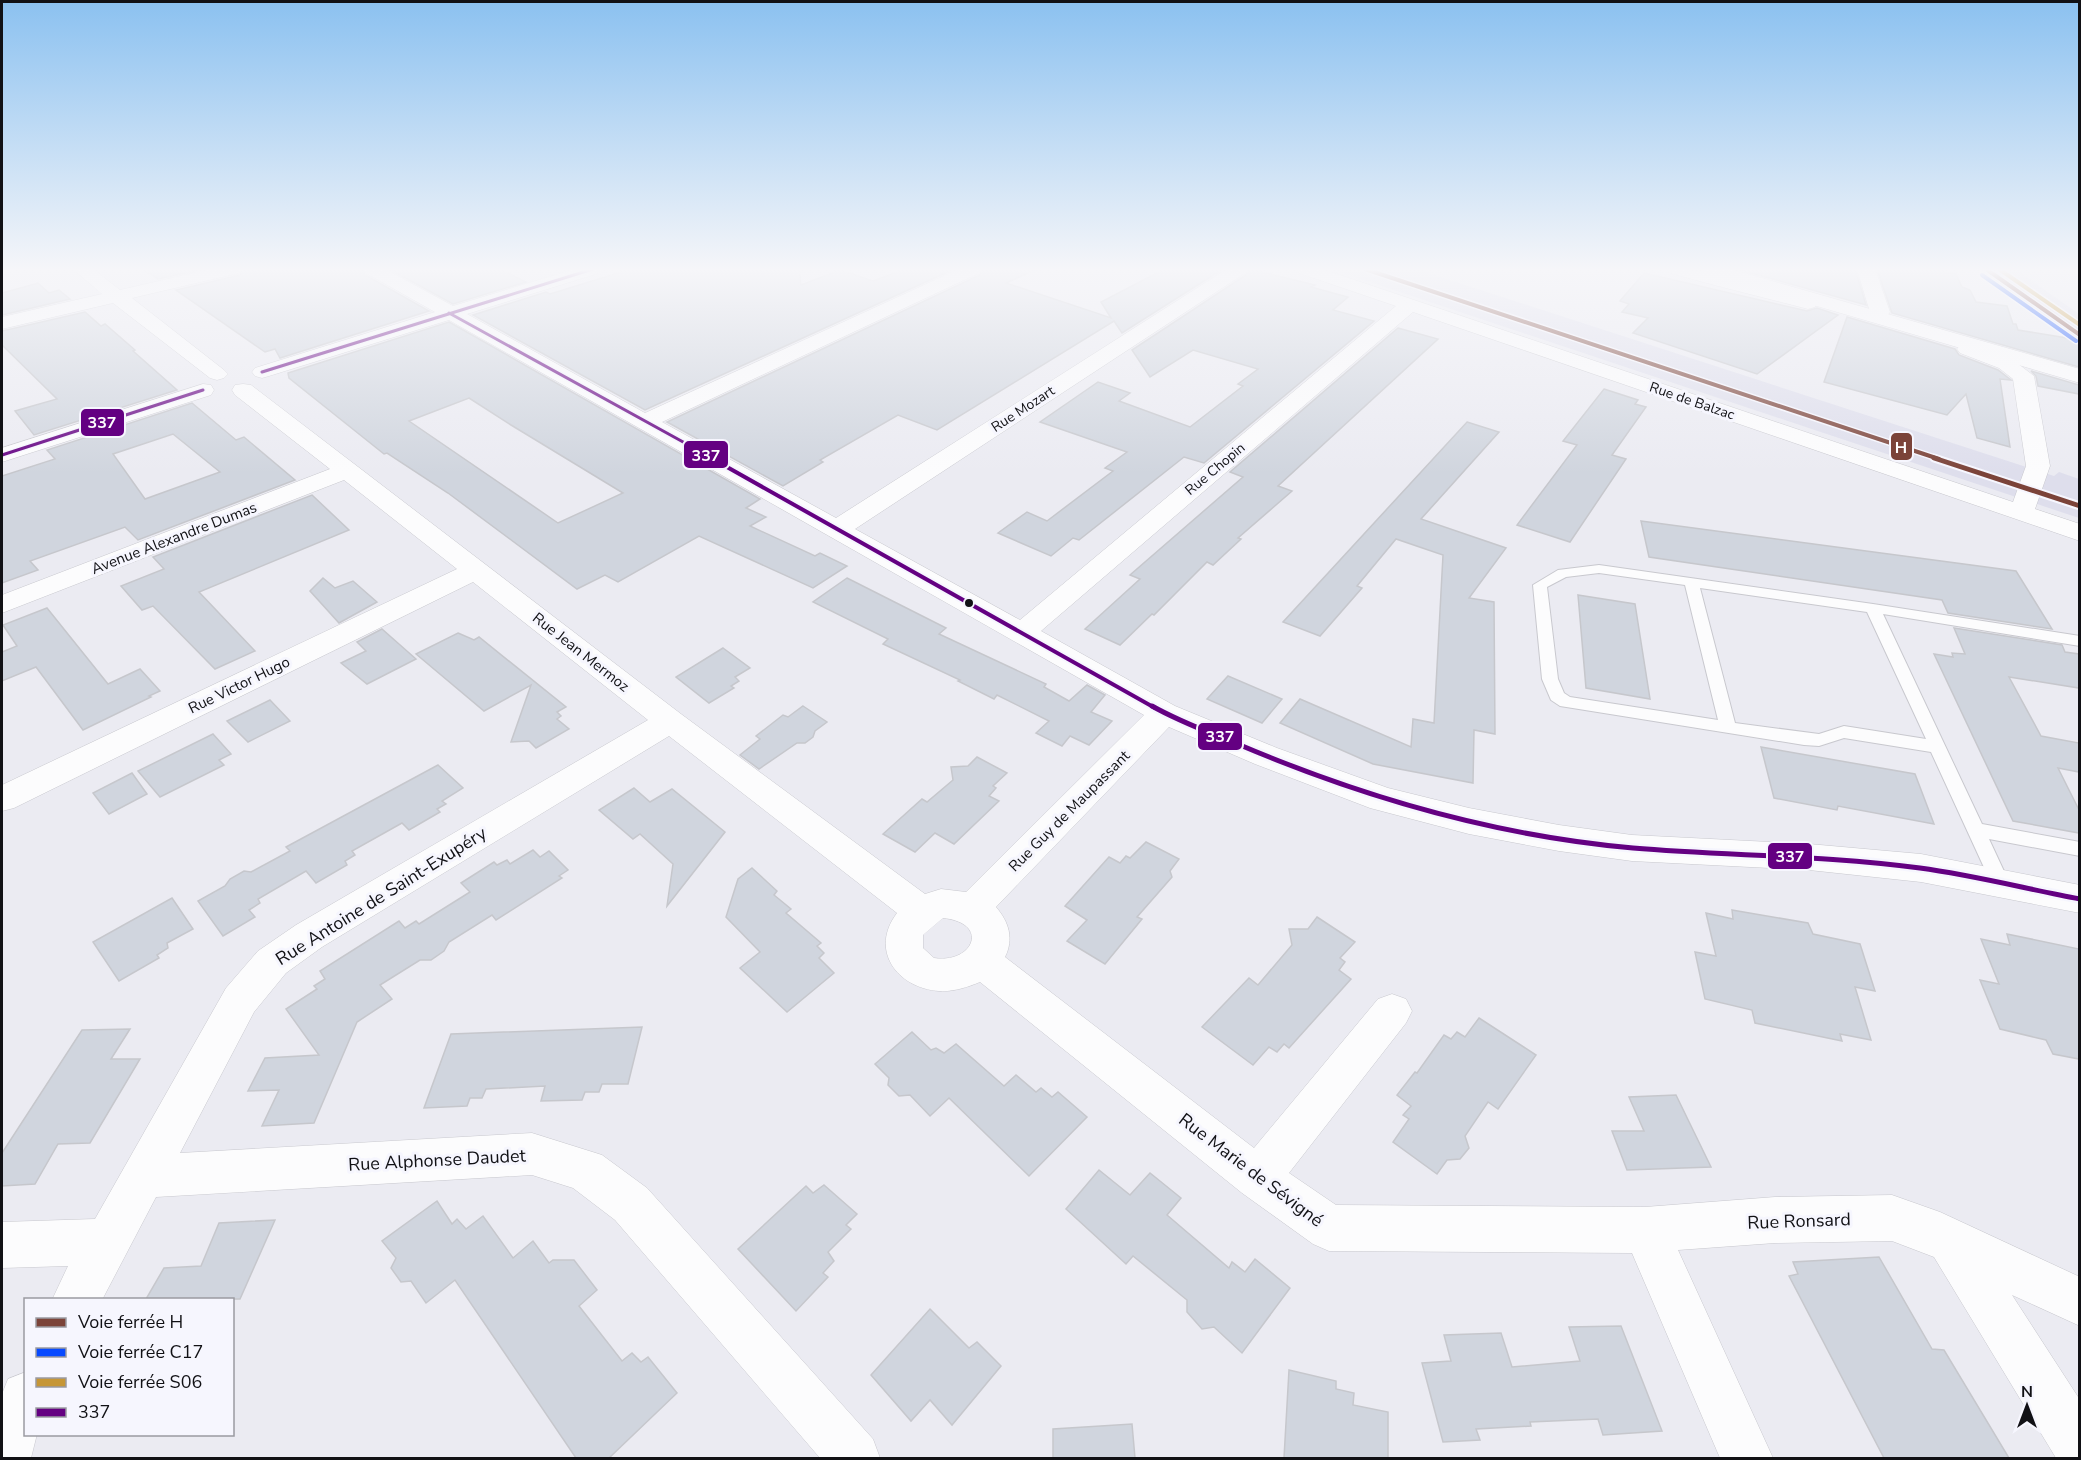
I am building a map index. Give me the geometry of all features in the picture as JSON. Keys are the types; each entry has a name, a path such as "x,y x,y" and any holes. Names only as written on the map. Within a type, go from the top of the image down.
{"main road":[{"path":"1950,337 2079,374"}],"street":[{"name":"Rue Jean Mermoz","path":"176,337 234,377 347,471 670,721 921,911"},
{"path":"2,455 234,377 371,337"},
{"path":"492,337 646,421 1020,634 1164,713 1266,756 1382,799 1469,821 1559,838 1632,848 1809,857 1921,868 2079,899"},
{"path":"646,421 826,337"},
{"name":"Rue Mozart","path":"837,529 1134,337"},
{"name":"Rue Chopin","path":"1020,634 1372,337"},
{"name":"Rue de Balzac","path":"1508,337 2079,533"},
{"path":"1926,337 2079,383"},
{"path":"1968,337 2075,368 2079,374"},
{"path":"1967,349 2006,364 2023,376 2038,466 2021,513"},
{"name":"Avenue Alexandre Dumas","path":"2,605 347,471"},
{"name":"Rue Victor Hugo","path":"2,799 476,570"},
{"name":"Rue Guy de Maupassant","path":"974,908 1164,713"},
{"name":"Rue Antoine de Saint-Exupéry","path":"77,1298 240,1000 272,962 309,936 670,721"},
{"path":"941,903 964,904 974,908 983,914 993,932 993,942 982,961 961,973 937,975 916,966 908,958 903,938 906,928 921,911 941,903"},
{"name":"Rue Marie de Sévigné","path":"982,961 1258,1178 1329,1228 1645,1230"},
{"path":"1258,1178 1392,1011"},
{"name":"Rue Alphonse Daudet","path":"144,1176 532,1154 586,1170 631,1204 854,1458"},
{"name":"Rue Ronsard","path":"1645,1230 1775,1220 1892,1218 1924,1228 2079,1302"},
{"path":"1645,1230 1747,1458"},
{"path":"1950,1240 2079,1448"},
{"path":"2,1245 107,1242"},
{"path":"5,1458 8,1441 24,1402"}],"lane":[{"path":"1938,747 1844,732 1819,740 1566,702 1557,696 1550,679 1540,585 1563,573 1599,569 1873,608 2079,641"},
{"path":"1691,582 1728,728"},
{"path":"1873,608 2000,882"},
{"path":"1977,830 2079,849"}],"shaded area":[{"path":"1536,337 1626,337 2054,476 2059,472 2079,479 2079,518"}],"building":[{"path":"2,337 120,337 177,390 34,435 15,411 57,399 2,345"},
{"path":"244,337 346,337 280,358 275,349 265,352"},
{"path":"401,337 476,337 760,499 746,508 766,517 750,526 815,556 820,553 847,566 813,588 699,536 618,582 605,575 577,589 448,493 387,453 384,454 289,378 288,373","holes":["469,398 623,493 558,523 409,421"]},
{"path":"513,337 805,337 645,410"},
{"path":"848,337 1088,337 937,430 898,415 820,460 823,462 783,486 667,422"},
{"path":"1152,337 1355,337 1204,463 1184,457 1079,540 1073,538 1051,556 998,533 1027,512 1047,521 1113,471 1105,468 1127,452 1040,422 1098,382 1130,393 1119,401 1190,427 1243,386 1238,384 1258,369 1193,350 1150,377 1132,350"},
{"path":"1387,337 1438,339 1278,486 1292,491 1238,538 1241,539 1213,565 1207,562 1120,645 1085,629 1140,579 1130,575 1243,477 1230,472"},
{"path":"1646,337 1808,337 1757,374"},
{"path":"1840,337 1915,337 1955,349 1959,355 1998,370 2011,380 2000,379 2010,447 1977,438 1966,394 1947,415 1824,382"},
{"path":"1976,337 2062,337 2079,340 2079,367"},
{"path":"2031,371 2079,385 2079,394 2038,386 2036,376"},
{"path":"1604,389 1638,400 1635,404 1646,407 1612,455 1626,459 1570,542 1517,525 1577,445 1563,441"},
{"path":"192,403 236,440 244,437 295,480 138,540 125,527 30,561 38,570 2,583 2,476 55,459 47,450","holes":["173,434 220,472 145,499 113,454"]},
{"path":"1467,422 1499,432 1421,519 1506,548 1469,598 1494,602 1495,734 1474,730 1473,783 1373,764 1280,723 1300,699 1411,747 1413,719 1434,723 1443,555 1396,539 1357,586 1362,588 1320,636 1283,622"},
{"path":"312,495 349,530 199,592 255,651 215,669 153,606 142,610 121,586 164,569 153,557"},
{"path":"1641,521 2016,571 2052,629 1948,613 1942,600 1649,557"},
{"path":"323,578 335,588 353,581 377,602 339,623 310,591"},
{"path":"847,578 946,628 939,634 1046,684 1044,687 1069,701 1087,685 1105,695 1091,712 1112,721 1089,745 1070,736 1062,746 1036,733 1049,721 997,695 994,699 958,681 960,680 883,644 888,639 813,602"},
{"path":"1578,595 1635,604 1650,699 1586,688"},
{"path":"47,608 108,684 140,669 160,691 83,730 36,667 2,681 2,652 17,646 3,625"},
{"path":"1954,628 2062,645 2065,652 2079,654 2079,688 2009,677 2041,736 2079,743 2079,772 2058,768 2079,810 2079,833 2013,821 1934,654 1953,657 1952,653 1965,654"},
{"path":"382,629 416,659 367,684 341,663 366,651 357,642"},
{"path":"458,633 474,640 479,637 566,707 557,712 561,716 557,719 569,729 536,748 529,741 511,742 531,685 484,711 416,654"},
{"path":"723,648 750,668 735,677 739,681 731,686 734,688 709,703 676,677"},
{"path":"1228,676 1282,699 1262,723 1207,699"},
{"path":"270,700 290,721 248,742 227,721"},
{"path":"803,706 827,722 815,731 813,737 805,743 797,743 759,769 740,755 760,739 756,736 783,715 788,717"},
{"path":"213,734 231,754 219,760 224,765 160,797 138,771"},
{"path":"1761,747 1915,774 1934,824 1838,806 1837,810 1774,798"},
{"path":"977,757 1007,773 993,786 996,788 989,796 999,801 954,844 935,833 915,852 883,834 922,799 927,802 953,780 951,767 968,766"},
{"path":"438,765 463,788 442,801 446,804 437,809 440,812 409,830 402,823 352,851 355,855 345,861 347,865 316,883 306,871 258,899 260,903 249,910 255,917 223,936 198,901 225,886 230,879 244,871 251,872 290,851 286,847"},
{"path":"132,773 147,794 109,814 93,793"},
{"path":"634,788 650,802 672,789 725,832 667,906 673,864 640,834 633,839 599,810"},
{"path":"1146,842 1179,859 1170,871 1172,877 1137,917 1142,919 1105,964 1067,941 1087,920 1065,906 1109,857 1120,863 1126,856 1130,858"},
{"path":"533,850 540,857 549,851 568,870 559,876 562,878 496,920 492,915 449,942 444,951 431,960 420,960 380,985 392,999 357,1022 314,1123 262,1126 279,1090 248,1091 265,1058 319,1055 286,1009 317,989 314,986 325,979 320,971 399,921 405,928 416,921 419,924 470,892 461,883 494,862 497,865 507,860 510,864"},
{"path":"752,868 777,891 774,895 791,909 786,913 821,943 817,946 824,953 819,958 834,973 787,1012 740,968 760,952 726,917 738,879"},
{"path":"172,898 193,929 167,943 168,948 157,955 159,958 119,981 93,942"},
{"path":"1732,910 1808,923 1813,934 1860,944 1875,991 1855,987 1871,1040 1840,1034 1842,1041 1755,1023 1752,1010 1705,999 1695,952 1716,956 1706,913 1733,919"},
{"path":"1317,917 1355,942 1340,958 1345,962 1339,970 1351,979 1289,1048 1284,1044 1277,1052 1269,1047 1253,1065 1202,1027 1249,978 1258,985 1292,945 1289,929 1308,929"},
{"path":"2007,934 2079,949 2079,1059 2053,1054 2046,1040 2000,1029 1980,980 1999,984 1981,939 2010,945"},
{"path":"1479,1018 1536,1055 1498,1109 1488,1102 1465,1136 1469,1148 1460,1159 1447,1160 1437,1174 1393,1142 1409,1119 1403,1115 1411,1106 1397,1095 1415,1072 1417,1073 1444,1035 1451,1039 1457,1032 1465,1037"},
{"path":"642,1027 628,1084 602,1084 599,1092 585,1092 582,1100 541,1101 545,1086 486,1089 482,1098 470,1098 467,1106 424,1108 451,1034"},
{"path":"130,1029 111,1059 140,1059 90,1143 58,1144 35,1184 2,1186 2,1153 82,1030"},
{"path":"912,1032 931,1050 936,1048 944,1053 956,1044 1004,1086 1016,1075 1036,1092 1041,1088 1052,1097 1058,1092 1087,1117 1029,1176 949,1098 930,1116 910,1095 899,1096 888,1085 889,1078 875,1064"},
{"path":"1676,1095 1711,1167 1627,1170 1612,1131 1644,1131 1629,1097"},
{"path":"1099,1170 1130,1195 1150,1173 1181,1198 1167,1215 1229,1268 1232,1262 1245,1272 1255,1259 1290,1288 1242,1353 1214,1327 1202,1329 1187,1312 1187,1300 1133,1256 1126,1264 1066,1209"},
{"path":"824,1185 857,1214 846,1225 851,1229 828,1252 834,1261 823,1273 828,1277 796,1311 738,1249 806,1186 813,1193"},
{"path":"437,1201 452,1224 457,1219 466,1229 483,1216 513,1258 533,1241 549,1263 553,1260 574,1260 597,1290 579,1306 622,1361 632,1353 641,1362 648,1357 677,1393 609,1458 576,1458 455,1280 426,1303 411,1281 401,1282 391,1268 396,1258 382,1241"},
{"path":"275,1220 240,1299 147,1298 164,1268 201,1266 219,1223"},
{"path":"1879,1257 1932,1349 1944,1350 2009,1458 1884,1458 1789,1276 1798,1274 1793,1262"},
{"path":"930,1309 969,1348 977,1342 1001,1366 952,1425 930,1400 911,1421 871,1375"},
{"path":"1621,1326 1662,1431 1603,1435 1598,1419 1530,1422 1531,1426 1476,1429 1480,1440 1443,1442 1422,1363 1451,1361 1444,1335 1501,1333 1512,1367 1580,1361 1569,1327"},
{"path":"1289,1370 1336,1381 1336,1389 1354,1393 1353,1405 1388,1412 1388,1458 1284,1458"},
{"path":"1132,1424 1135,1458 1053,1458 1053,1429"}],"rail line":[{"name":"H","path":"1571,337 2080,506"},
{"name":"C17","path":"2070,337 2076,341"}],"transit line":[{"name":"337","path":"262,372 374,337"},
{"name":"337","path":"493,337 1164,713 1266,756 1382,799 1469,821 1559,838 1632,848 1809,857 1921,868 2080,899"},
{"name":"337","path":"2,455 203,390"}]}
